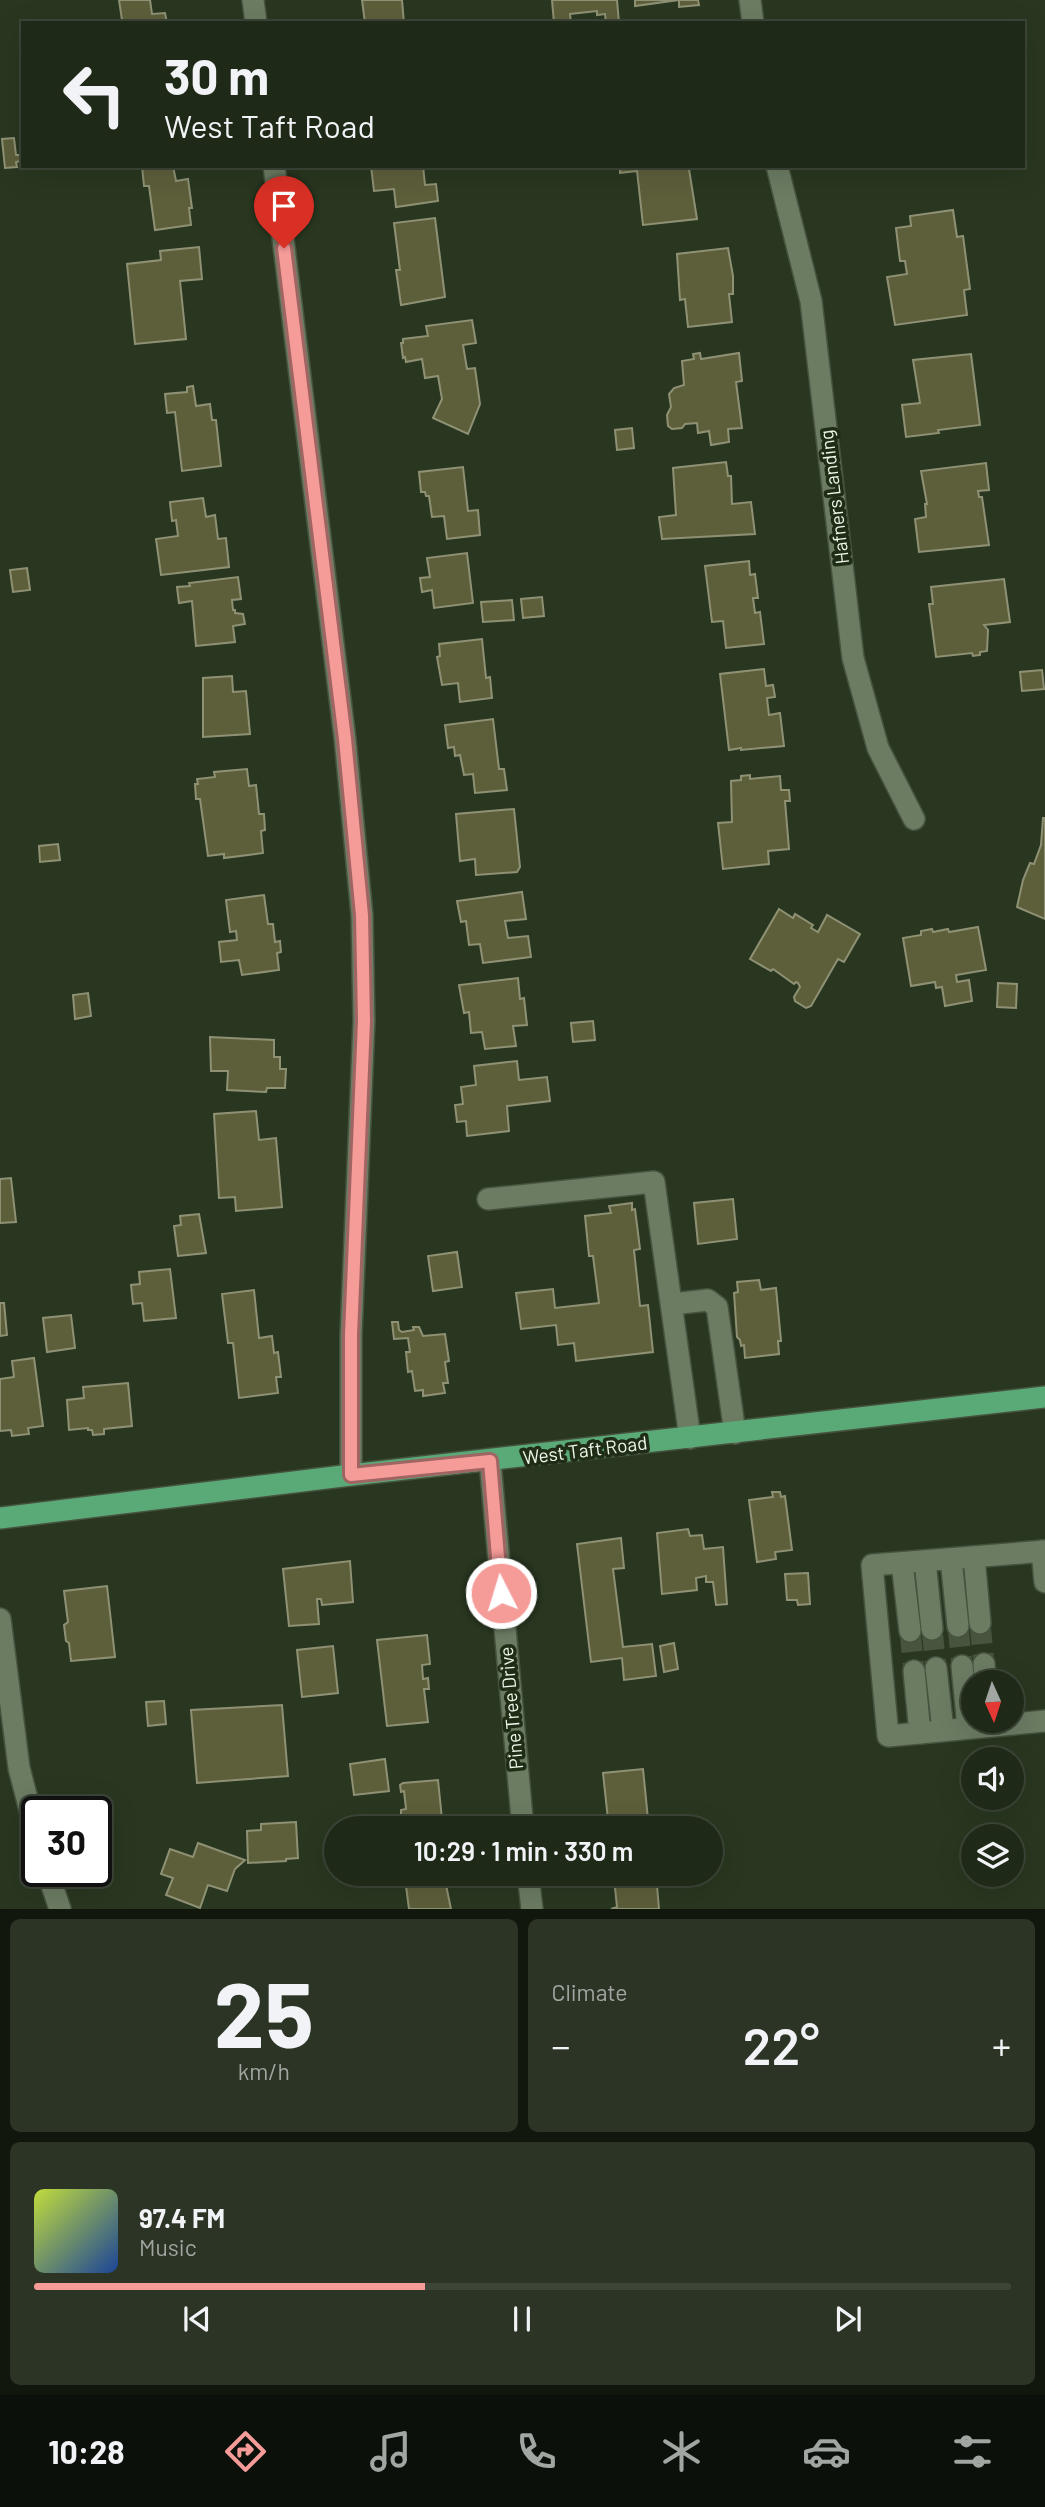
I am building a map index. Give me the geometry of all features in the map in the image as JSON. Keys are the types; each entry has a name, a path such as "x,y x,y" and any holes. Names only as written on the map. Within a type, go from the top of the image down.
{"main road":[{"name":"West Taft Road","path":"0,1518 351,1475 1045,1397"}],"street":[{"path":"253,0 256,21"},
{"path":"750,0 753,21"},
{"path":"274,168 344,725 362,915 364,1021 351,1335 351,1475"},
{"name":"Hafners Landing","path":"778,168 811,301 853,658 877,748 914,819"},
{"path":"488,1199 654,1182 690,1438"},
{"path":"672,1304 708,1300 717,1307 735,1433"},
{"name":"Pine Tree Drive","path":"490,1461 522,1816"},
{"path":"961,1728 888,1736 872,1565 1043,1551 1045,1582"},
{"path":"974,1557 980,1623"},
{"path":"951,1559 958,1626"},
{"path":"925,1561 932,1629"},
{"path":"902,1563 910,1631"},
{"path":"0,1619 19,1769 26,1796"},
{"path":"962,1666 963,1670"},
{"path":"936,1668 943,1730"},
{"path":"914,1671 920,1733"},
{"path":"1024,1722 1045,1720"},
{"path":"529,1886 532,1909"},
{"path":"52,1887 60,1909"}],"building":[{"path":"119,0 150,0 152,14 165,13 167,21 127,21 122,20"},
{"path":"362,0 402,0 404,21 365,21"},
{"path":"552,0 617,0 619,21 606,21 605,14 597,15 597,11 570,14 571,21 554,21"},
{"path":"635,0 679,0 635,6"},
{"path":"679,0 698,0 699,5 679,7"},
{"path":"14,138 16,155 21,155 21,161 16,162 17,167 5,168 2,139"},
{"path":"142,168 173,168 176,181 188,179 192,208 189,208 191,225 155,230 149,186 144,186"},
{"path":"371,168 423,168 425,185 436,184 438,201 396,207 394,189 374,191"},
{"path":"620,168 697,168 689,169 697,219 643,225 637,171 620,173"},
{"path":"953,210 957,237 963,236 970,289 964,290 967,315 895,325 887,277 907,274 905,261 900,261 896,228 911,226 910,216"},
{"path":"435,218 445,297 401,305 394,223"},
{"path":"199,247 202,279 180,281 186,339 135,344 127,264 161,260 160,251"},
{"path":"728,248 733,276 733,294 729,294 732,322 688,327 685,299 680,300 677,254"},
{"path":"472,320 476,343 463,345 467,369 475,368 480,404 468,434 433,418 442,399 438,376 425,378 422,359 406,362 401,343 403,339 428,336 426,326"},
{"path":"700,353 701,359 739,353 742,381 736,382 742,428 728,429 729,442 711,445 709,431 698,433 697,423 685,424 682,428 672,429 668,426 667,415 671,407 669,394 674,388 684,385 682,361 694,359 693,354"},
{"path":"971,354 980,425 906,437 902,405 920,403 913,360"},
{"path":"193,386 196,406 210,404 212,420 216,420 221,466 182,471 175,412 167,413 165,394 187,392 187,387"},
{"path":"632,428 634,448 617,450 615,430"},
{"path":"726,462 728,476 731,476 732,504 751,502 755,534 662,539 659,517 676,515 673,468"},
{"path":"986,463 989,490 978,491 979,497 982,497 989,545 919,552 915,519 926,517 927,504 921,471"},
{"path":"463,467 468,511 478,510 480,535 447,539 444,516 432,517 429,496 421,492 419,472"},
{"path":"203,498 206,517 215,515 218,539 226,538 229,567 161,575 156,539 178,536 176,520 172,521 170,502"},
{"path":"467,553 473,603 434,608 432,590 422,592 420,578 430,577 427,558"},
{"path":"749,561 750,575 755,574 758,598 753,598 755,613 760,612 764,644 726,648 723,621 712,622 705,566"},
{"path":"27,568 30,590 13,592 10,570"},
{"path":"238,577 241,599 232,600 233,610 243,614 245,624 233,626 235,642 196,646 192,601 179,603 177,587"},
{"path":"1004,579 1010,622 984,625 988,630 987,651 973,656 972,653 936,657 929,604 933,604 931,587"},
{"path":"542,597 544,616 523,618 521,599"},
{"path":"512,600 514,620 483,622 481,602"},
{"path":"482,639 486,678 490,677 492,698 460,702 458,683 442,685 437,657 440,656 439,644"},
{"path":"764,669 766,686 773,685 775,697 767,698 769,715 780,713 784,746 729,750 720,674"},
{"path":"1042,670 1044,689 1022,691 1020,672"},
{"path":"232,676 233,692 246,691 250,734 203,737 203,678"},
{"path":"493,719 499,769 504,769 507,790 475,793 473,774 464,775 460,755 455,756 454,747 448,748 445,725"},
{"path":"247,769 249,786 256,785 259,814 264,814 265,830 261,831 263,853 224,858 224,854 208,856 200,799 196,799 197,779 215,777 214,772"},
{"path":"750,775 750,779 780,776 781,790 789,790 790,801 785,801 789,849 768,851 769,864 723,869 718,823 732,822 731,781"},
{"path":"514,809 520,867 517,872 476,875 475,859 460,861 456,814"},
{"path":"1043,818 1045,919 1017,907 1023,880 1030,863 1034,864 1041,845"},
{"path":"58,844 60,860 40,862 39,846"},
{"path":"522,892 526,919 505,921 508,938 528,936 531,957 483,963 480,944 469,945 466,921 461,922 457,901"},
{"path":"264,895 268,924 273,924 275,942 280,941 281,952 277,953 279,970 242,975 239,960 221,962 219,942 237,940 236,931 230,932 226,900"},
{"path":"779,909 793,918 795,914 813,925 811,928 818,932 827,915 860,934 844,962 838,959 811,1006 806,1008 795,1001 794,997 800,987 798,983 794,984 773,969 771,971 750,959"},
{"path":"978,927 986,970 956,975 957,982 969,980 972,1001 945,1006 942,987 936,988 935,982 911,986 903,938 921,935 921,931 932,929 933,932 948,929 949,932"},
{"path":"518,978 520,999 524,998 527,1025 513,1026 516,1046 485,1049 482,1032 471,1033 469,1012 464,1013 459,985"},
{"path":"998,983 1017,984 1016,1008 997,1007"},
{"path":"88,993 91,1016 75,1019 73,995"},
{"path":"593,1021 595,1040 573,1042 571,1023"},
{"path":"210,1037 274,1040 274,1057 280,1057 280,1069 286,1069 285,1088 267,1088 266,1092 227,1090 228,1071 211,1071"},
{"path":"517,1061 519,1080 547,1077 550,1101 507,1106 509,1131 467,1136 466,1121 457,1122 455,1105 463,1104 461,1087 476,1085 474,1066"},
{"path":"256,1111 259,1140 276,1138 282,1207 236,1211 235,1197 219,1198 214,1114"},
{"path":"11,1178 16,1222 0,1223 0,1179"},
{"path":"733,1199 737,1239 698,1244 694,1203"},
{"path":"632,1203 640,1249 634,1250 640,1306 648,1305 653,1352 576,1361 574,1343 558,1345 556,1325 521,1329 516,1293 553,1289 555,1308 599,1303 593,1256 589,1256 585,1216 611,1213 609,1206"},
{"path":"199,1214 206,1253 178,1256 174,1226 181,1225 180,1216"},
{"path":"457,1252 462,1287 433,1291 428,1256"},
{"path":"170,1269 176,1318 144,1321 142,1303 133,1304 131,1285 140,1284 139,1272"},
{"path":"759,1280 761,1290 776,1288 781,1341 778,1341 779,1354 745,1358 744,1345 741,1346 737,1337 734,1293 738,1292 737,1282"},
{"path":"254,1290 259,1338 272,1336 274,1353 278,1352 281,1377 276,1377 278,1393 239,1398 233,1343 228,1343 222,1294"},
{"path":"0,1303 4,1303 7,1335 0,1336"},
{"path":"71,1315 75,1348 47,1352 43,1318"},
{"path":"392,1322 398,1322 402,1332 419,1327 423,1336 445,1334 449,1361 445,1362 448,1383 443,1383 445,1393 423,1396 423,1390 415,1391 412,1371 408,1372 408,1338 394,1339"},
{"path":"34,1358 43,1426 28,1428 29,1434 12,1436 11,1430 0,1431 0,1379 14,1377 12,1361"},
{"path":"128,1383 132,1426 104,1429 104,1434 93,1435 88,1428 69,1430 67,1400 84,1398 83,1387"},
{"path":"772,1492 780,1492 781,1497 785,1496 792,1550 775,1552 776,1559 757,1562 749,1500 773,1497"},
{"path":"688,1529 690,1536 702,1535 704,1549 723,1547 727,1604 716,1605 713,1582 706,1582 706,1576 696,1578 697,1590 662,1594 657,1533"},
{"path":"621,1538 624,1568 613,1569 623,1647 652,1644 656,1676 624,1680 622,1658 591,1662 577,1544"},
{"path":"350,1561 353,1602 322,1605 321,1599 317,1599 319,1624 289,1626 283,1569"},
{"path":"808,1573 810,1604 798,1605 797,1600 787,1600 785,1574"},
{"path":"107,1586 115,1657 71,1661 64,1625 68,1622 64,1591"},
{"path":"427,1635 430,1664 422,1665 423,1679 428,1678 429,1689 424,1689 428,1722 387,1726 377,1640"},
{"path":"674,1643 678,1669 664,1672 660,1646"},
{"path":"333,1646 338,1693 302,1697 297,1650"},
{"path":"164,1701 166,1724 148,1726 146,1702"},
{"path":"282,1705 288,1776 197,1783 191,1710"},
{"path":"385,1759 389,1791 354,1795 350,1764"},
{"path":"643,1769 648,1816 608,1816 603,1773"},
{"path":"438,1780 442,1816 401,1816 401,1810 406,1809 404,1791 401,1792 400,1785"},
{"path":"296,1822 298,1858 248,1863 247,1831 261,1830 261,1824"},
{"path":"198,1843 245,1860 235,1869 227,1891 208,1885 200,1908 166,1895 173,1878 161,1874 170,1849 193,1857"},
{"path":"406,1886 446,1886 451,1909 409,1909"},
{"path":"615,1886 657,1886 659,1909 611,1909 617,1907"}],"tunnel":[{"path":"980,1623 984,1664"},
{"path":"958,1626 962,1666"},
{"path":"932,1629 936,1668"},
{"path":"910,1631 914,1671"}],"route":[{"path":"284,248 345,739 362,915 364,1021 351,1335 351,1475 490,1461 501,1593"}]}
